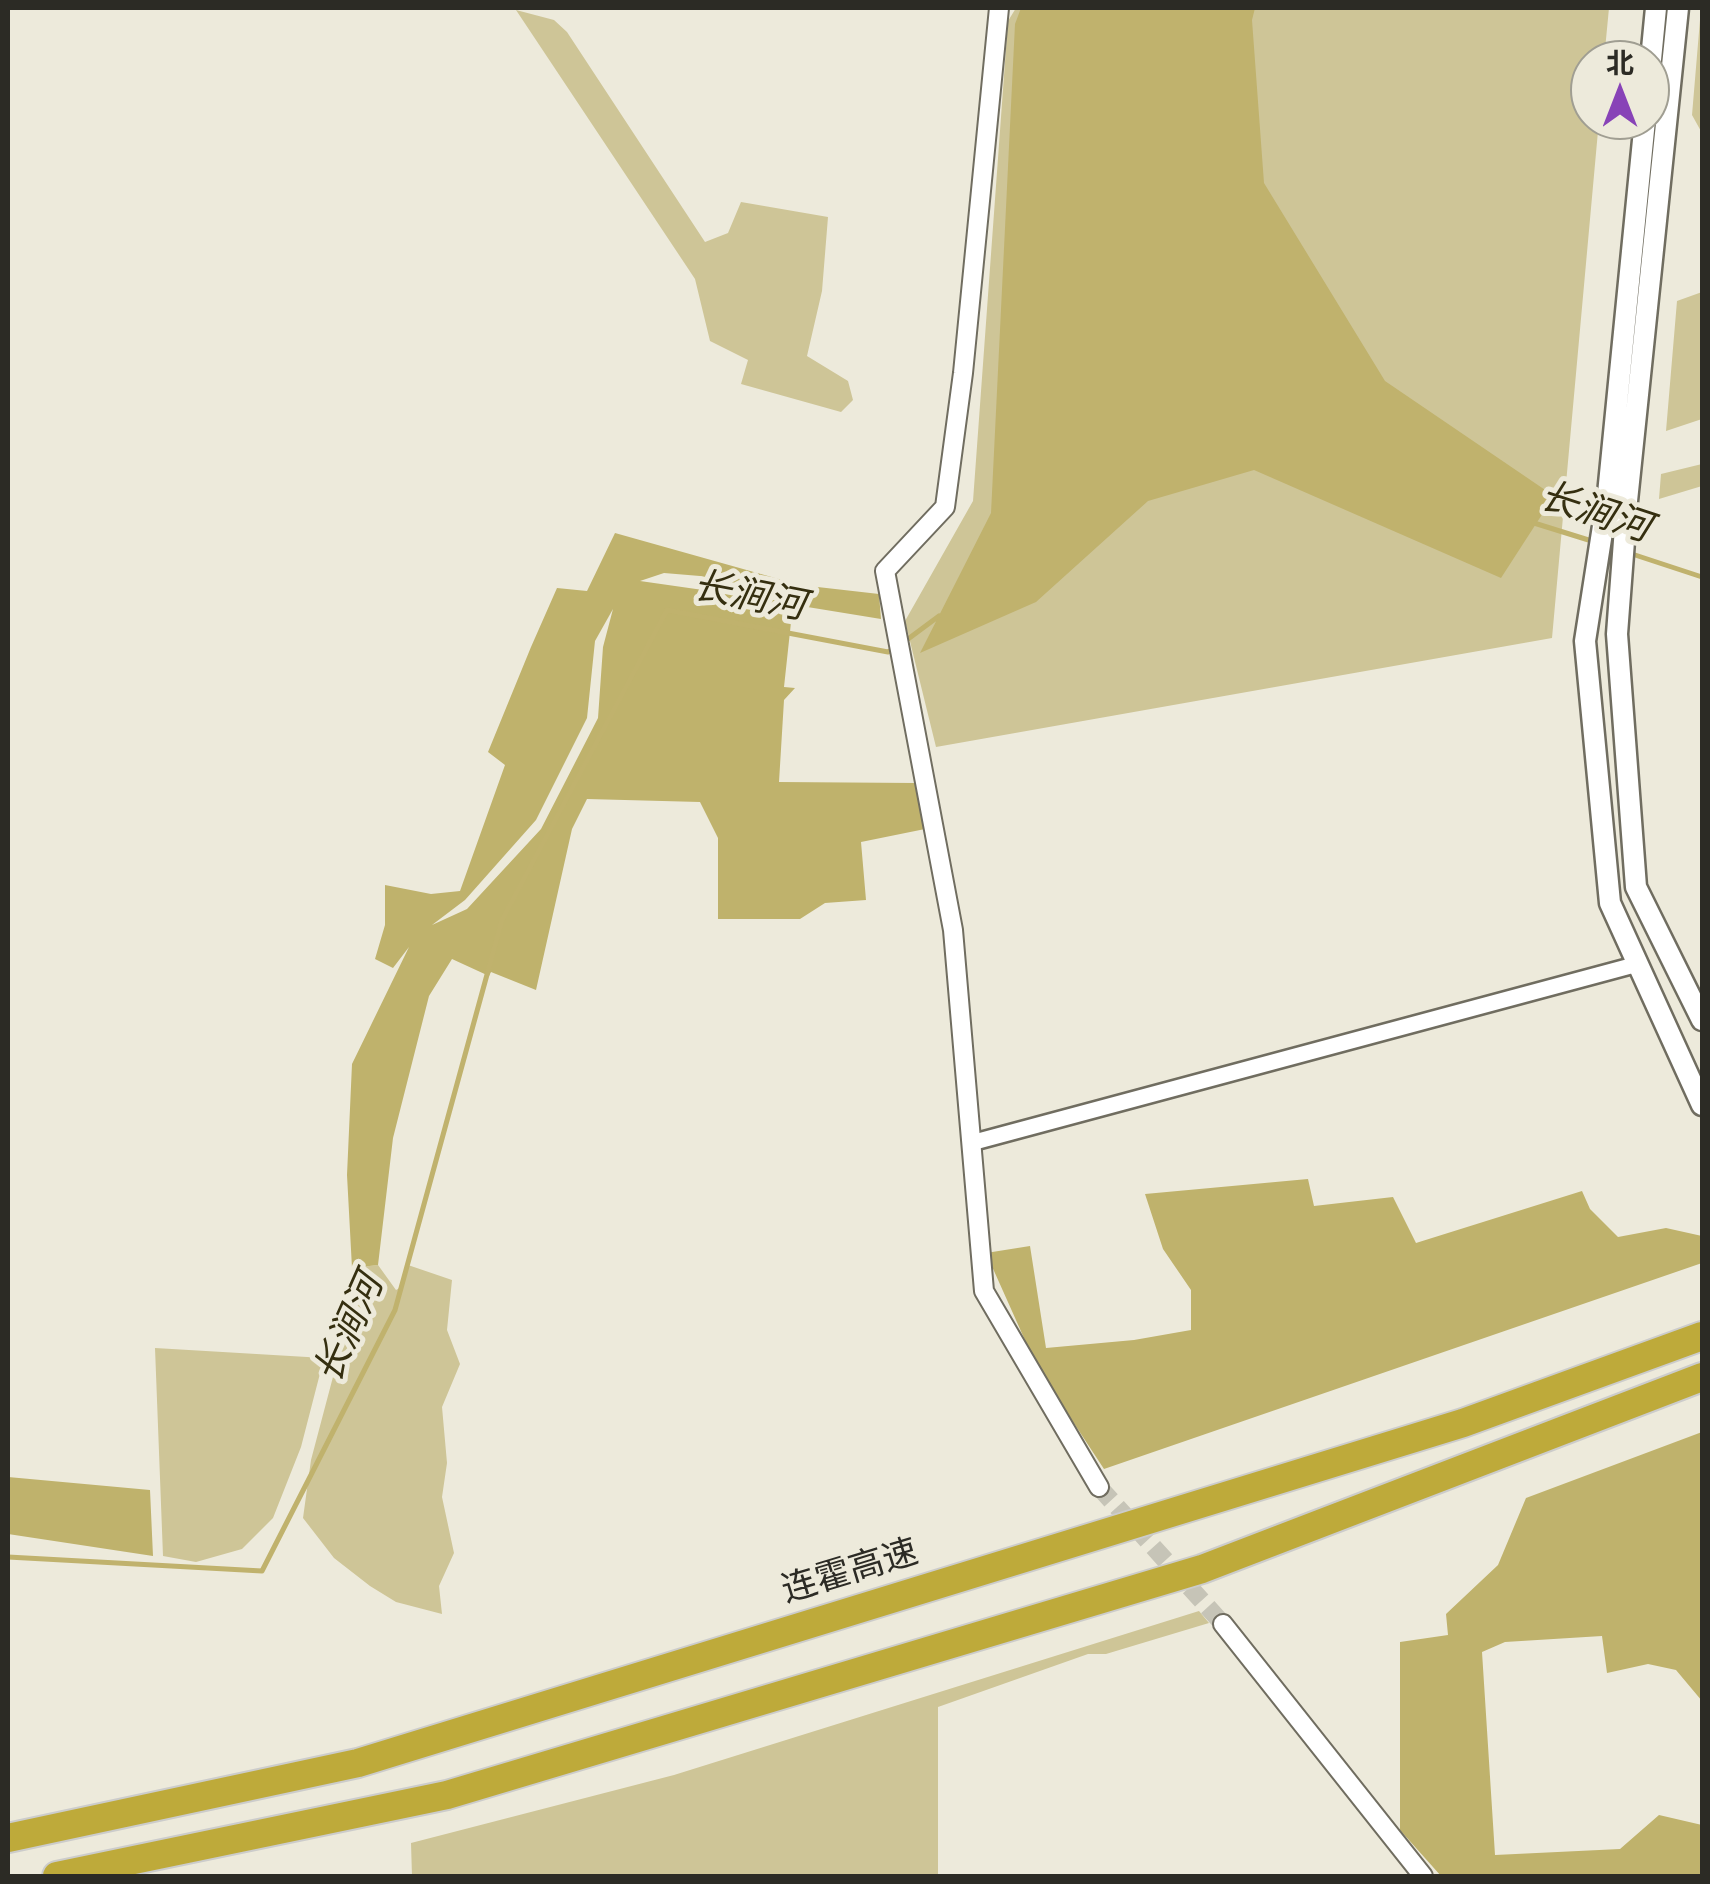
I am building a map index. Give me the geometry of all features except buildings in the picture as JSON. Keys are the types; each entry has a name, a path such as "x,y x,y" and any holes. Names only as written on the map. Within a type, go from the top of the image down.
{"highway":[{"name":"连霍高速","path":"8,1838 358,1763 1463,1423 1702,1336"},
{"path":"57,1876 447,1794 1202,1569 1702,1377"}],"main road":[{"path":"1653,40 1656,8"},
{"path":"1678,8 1618,497 1584,642 1610,903 1702,1105"},
{"path":"1644,140 1618,497 1617,634 1636,887 1702,1020"}],"street":[{"path":"999,8 962,373 944,507 886,571 953,930 984,1291 1099,1487"},
{"path":"971,1142 1638,964"},
{"path":"1222,1624 1423,1876"}],"shaded area":[{"path":"1016,8 1609,8 1606,40 1570,40 1570,140 1597,140 1552,638 936,747 905,621 973,501 1008,21"},
{"path":"1021,8 1255,8 1252,20 1264,183 1385,381 1554,496 1501,578 1254,470 1148,501 1036,602 920,653 991,513 1015,24"},
{"path":"1702,8 1702,133 1692,115"},
{"path":"516,10 554,20 567,32 705,242 728,233 741,202 828,217 822,291 807,356 848,381 853,400 841,412 741,384 748,360 710,341 695,279"},
{"path":"1702,292 1702,419 1666,431 1677,301"},
{"path":"1702,464 1702,486 1659,499 1661,474"},
{"path":"615,533 800,585 879,594 881,619 789,604 792,613 784,687 795,688 784,700 779,782 915,783 925,829 861,842 866,900 825,903 800,919 718,919 718,838 700,802 587,799 572,829 536,990 491,972 489,976 452,959 429,996 393,1138 378,1265 352,1268 347,1175 352,1064 409,947 393,968 375,959 385,925 385,885 431,894 460,891 505,765 488,752 531,647 557,588 587,591","holes":["664,573 700,576 780,601 640,581","613,609 603,647 598,718 541,829 467,909 432,925 465,900 536,820 587,718 595,641"]},
{"path":"1308,1179 1314,1206 1393,1197 1416,1243 1582,1191 1590,1209 1618,1237 1666,1228 1702,1236 1702,1263 1104,1469 1037,1367 986,1253 1030,1246 1046,1348 1191,1330 1191,1290 1163,1249 1145,1194"},
{"path":"378,1265 396,1290 403,1286 408,1265 452,1280 447,1330 460,1364 442,1407 447,1463 442,1497 454,1553 439,1586 442,1614 396,1602 370,1586 334,1558 303,1518 311,1460 347,1324 352,1268"},
{"path":"155,1348 324,1358 301,1447 273,1518 242,1549 196,1562 163,1556"},
{"path":"1702,1432 1702,1701 1676,1670 1648,1664 1607,1673 1602,1636 1505,1642 1482,1652 1495,1855 1620,1849 1659,1815 1702,1825 1702,1876 1441,1876 1400,1830 1400,1642 1448,1635 1446,1614 1498,1565 1526,1498"},
{"path":"8,1477 150,1490 153,1556 8,1534"},
{"path":"1199,1611 1209,1623 1106,1654 1088,1654 938,1707 938,1876 412,1876 411,1843 674,1775"}],"waterway":[{"name":"长涧河","path":"1534,523 1595,542"},
{"name":"长涧河","path":"1629,553 1702,577"},
{"name":"长涧河","path":"8,1557 262,1571 395,1310 502,920 667,610 888,652 895,648"},
{"name":"长涧河","path":"904,642 939,616"}],"tunnel":[{"path":"1099,1487 1223,1624"}]}
